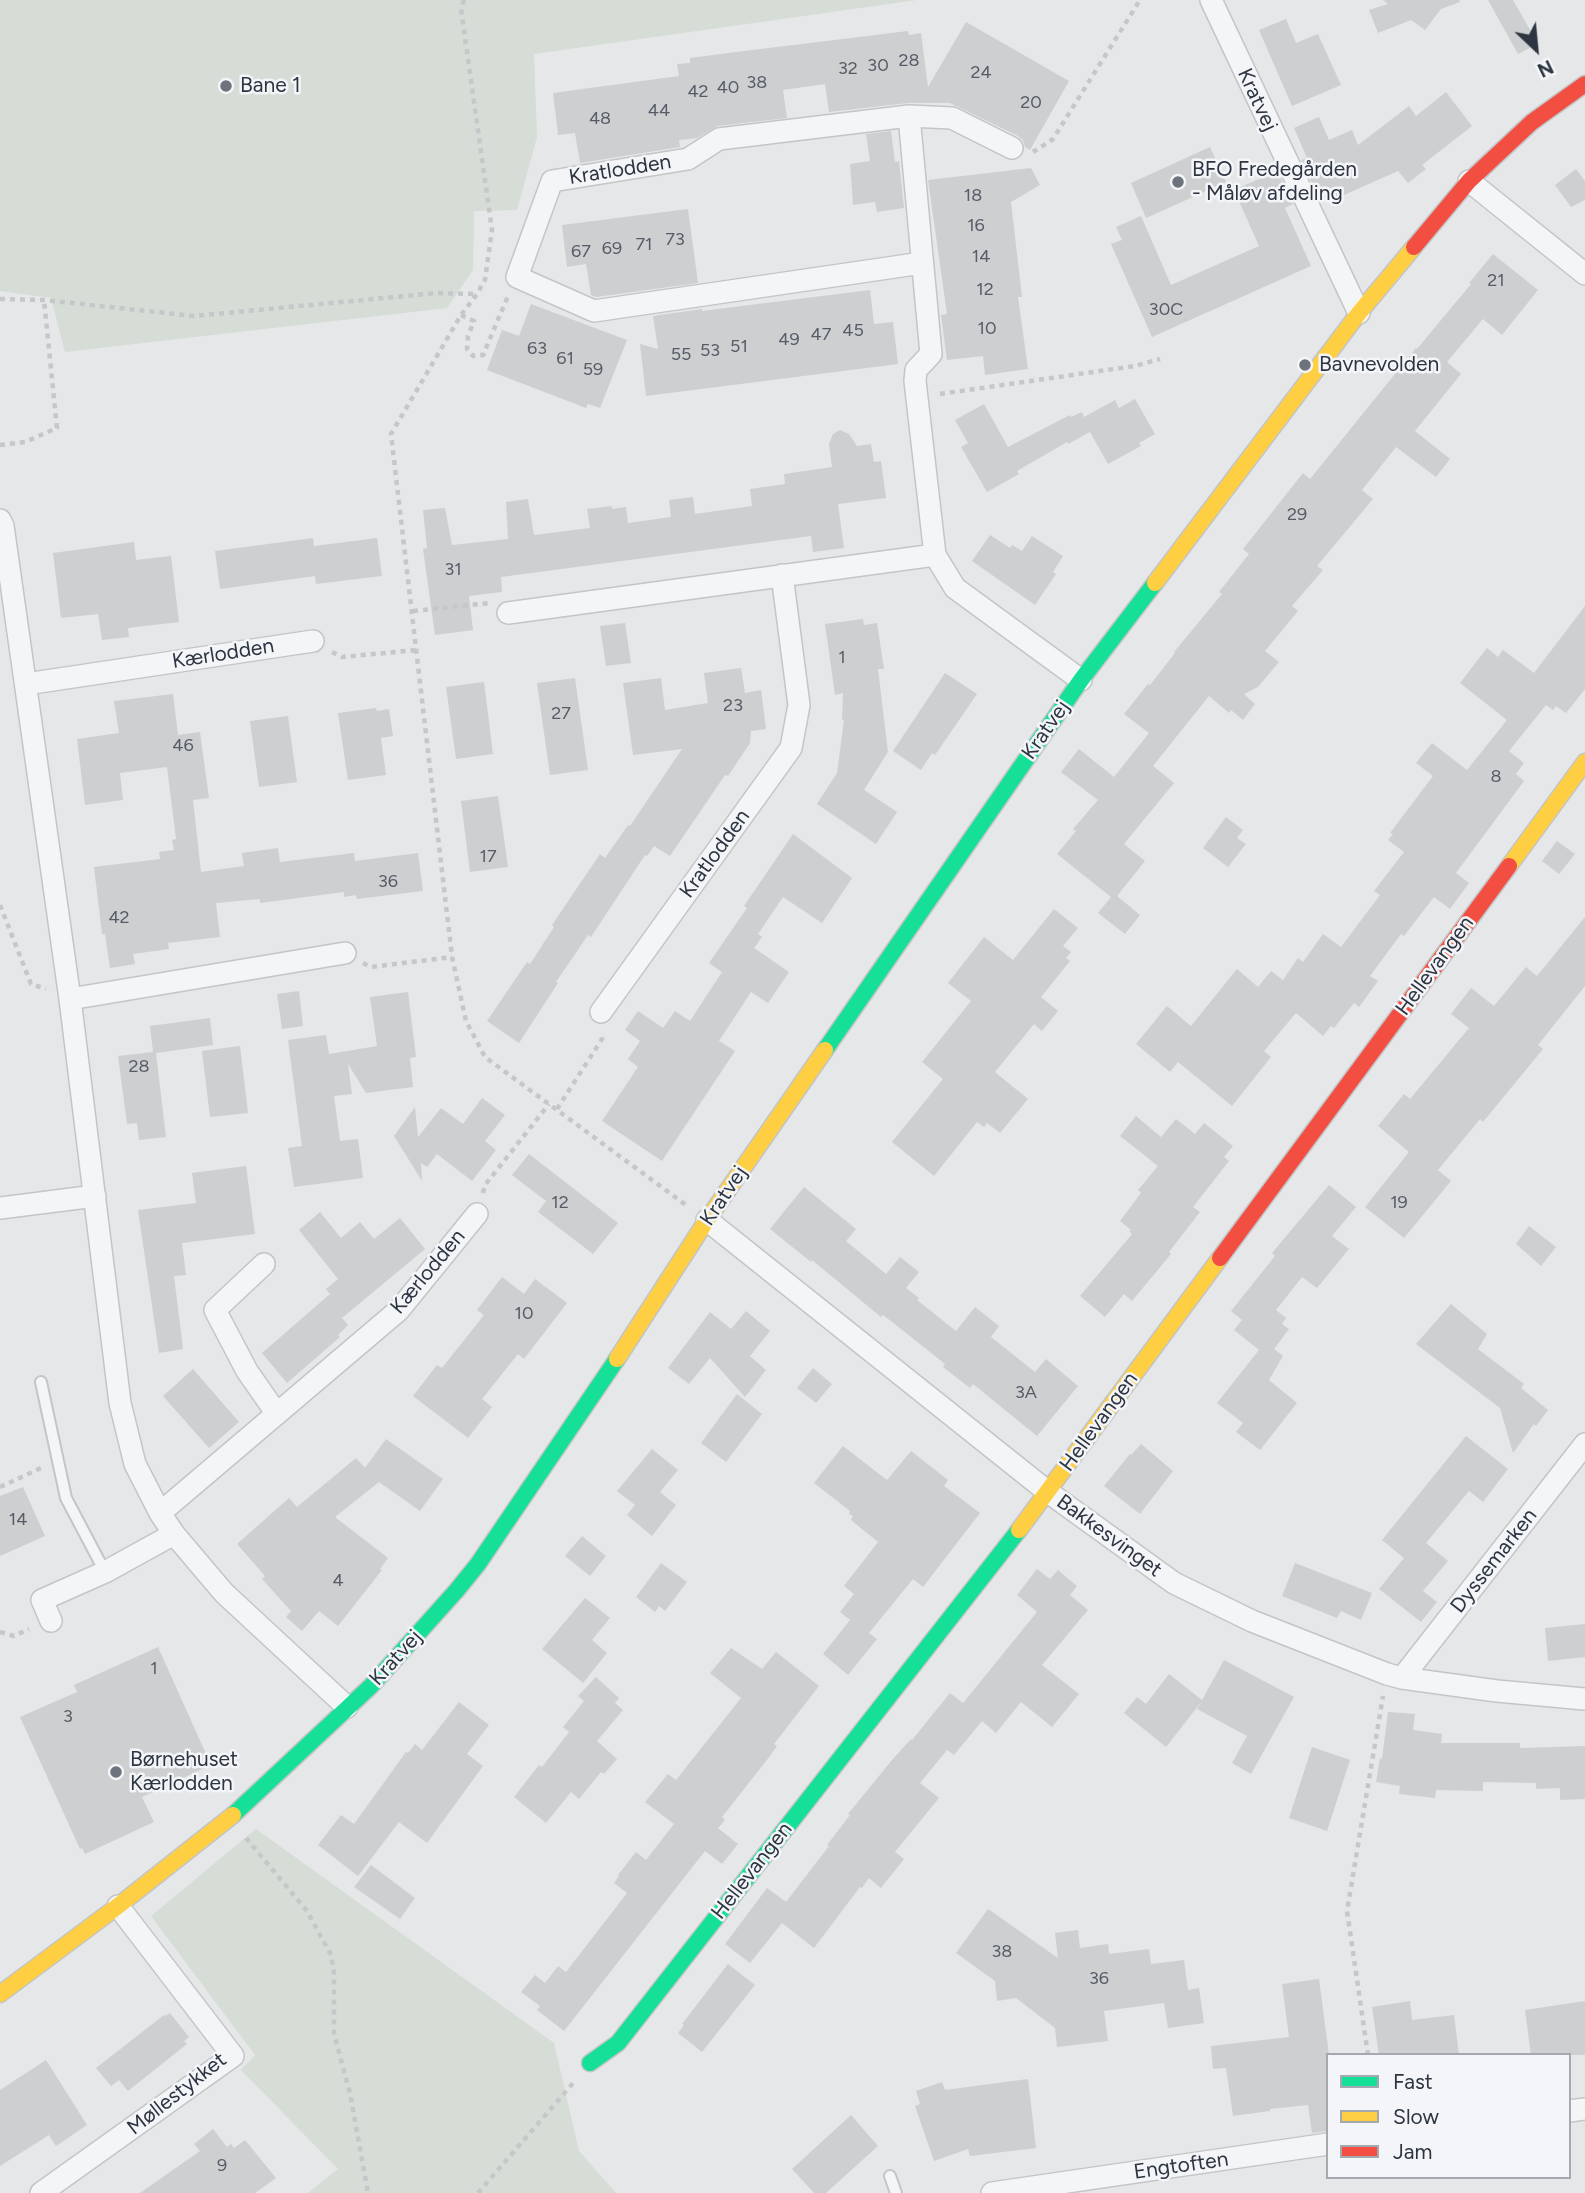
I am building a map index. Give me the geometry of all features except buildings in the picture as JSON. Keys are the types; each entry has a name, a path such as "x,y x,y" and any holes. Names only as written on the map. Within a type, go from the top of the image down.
{"street":[{"name":"Kratvej","path":"1211,0 1359,313"},
{"name":"Kratvej","path":"0,1994 118,1906 229,1818 371,1686 457,1590 478,1564 587,1405 707,1220 1081,680 1359,313 1469,181 1532,122 1585,84"},
{"name":"Kratlodden","path":"517,277 552,181 688,159 719,139 909,116 952,118 1012,148"},
{"path":"909,116 931,354 916,370 915,381 935,555 955,588 1081,680"},
{"path":"1469,181 1585,274"},
{"path":"517,277 594,311 922,263"},
{"path":"0,520 4,526 70,999 120,1403 135,1464 174,1534 225,1593 347,1707"},
{"path":"508,613 935,555"},
{"name":"Kratlodden","path":"601,1013 791,748 799,705 782,575"},
{"name":"Kærlodden","path":"26,684 313,641"},
{"name":"Hellevangen","path":"590,2063 618,2043 1048,1492 1585,762"},
{"path":"70,999 345,953"},
{"path":"0,1208 94,1196"},
{"name":"Kærlodden","path":"160,1513 399,1310 477,1214"},
{"name":"Bakkesvinget","path":"707,1220 1048,1492 1174,1583 1252,1621 1394,1676 1497,1691 1585,1699"},
{"path":"264,1264 215,1310 247,1371 277,1414"},
{"name":"Dyssemarken","path":"1394,1676 1585,1444"},
{"path":"51,1621 42,1600 105,1572 174,1534"},
{"name":"Møllestykket","path":"41,2193 233,2056 118,1906"},
{"name":"Engtoften","path":"992,2193 1326,2144"}],"lane":[{"path":"41,1382 66,1498 105,1572"},
{"path":"890,2176 896,2193"}],"path":[{"path":"464,0 461,9 492,229 485,277 391,434 452,957 466,1021 485,1057 707,1220"},
{"path":"1012,148 1030,154 1053,139 1140,0"},
{"path":"485,277 495,281"},
{"path":"461,315 474,321 468,336 467,349 473,356 483,355 517,277"},
{"path":"0,299 44,300 194,316 437,293 477,294"},
{"path":"0,445 25,442 57,428 44,300"},
{"path":"916,397 1135,366 1160,359"},
{"path":"413,611 487,602 508,613"},
{"path":"313,641 342,657 417,650"},
{"path":"0,905 32,984 70,999"},
{"path":"345,953 371,967 452,957"},
{"path":"557,1109 602,1040 601,1013"},
{"name":"Kærlodden","path":"477,1214 485,1185 549,1104"},
{"path":"0,1487 58,1460"},
{"path":"1368,2053 1348,1911 1394,1676"},
{"path":"229,1818 307,1911 331,1955 334,1973 334,2034 351,2093 368,2193"},
{"path":"478,2193 590,2063"}],"shaded area":[{"path":"0,0 917,0 534,54 537,137 517,210 474,211 473,270 447,308 65,352 51,298 0,291"},
{"path":"256,1829 554,2043 579,2151 616,2193 308,2193 338,2169 241,2070 255,2055 151,1916"}],"traffic: fast":[{"path":"825,1050 1081,680 1155,583"},
{"path":"233,1815 371,1686 457,1590 478,1564 617,1359"},
{"path":"590,2063 618,2043 1019,1530"}],"traffic: slow":[{"path":"1155,583 1359,313 1414,247"},
{"path":"1509,866 1585,762"},
{"path":"617,1359 707,1220 825,1050"},
{"path":"1019,1530 1220,1258"},
{"path":"0,1994 118,1906 233,1815"}],"traffic: jam":[{"path":"1414,247 1469,181 1532,122 1585,84"},
{"path":"1220,1258 1509,866"}],"place":[{"name":"Bane 1","path":"226,86"},
{"name":"BFO Fredegården - Måløv afdeling","path":"1178,182"},
{"name":"Bavnevolden","path":"1305,365"},
{"name":"Børnehuset Kærlodden","path":"116,1772"}]}
